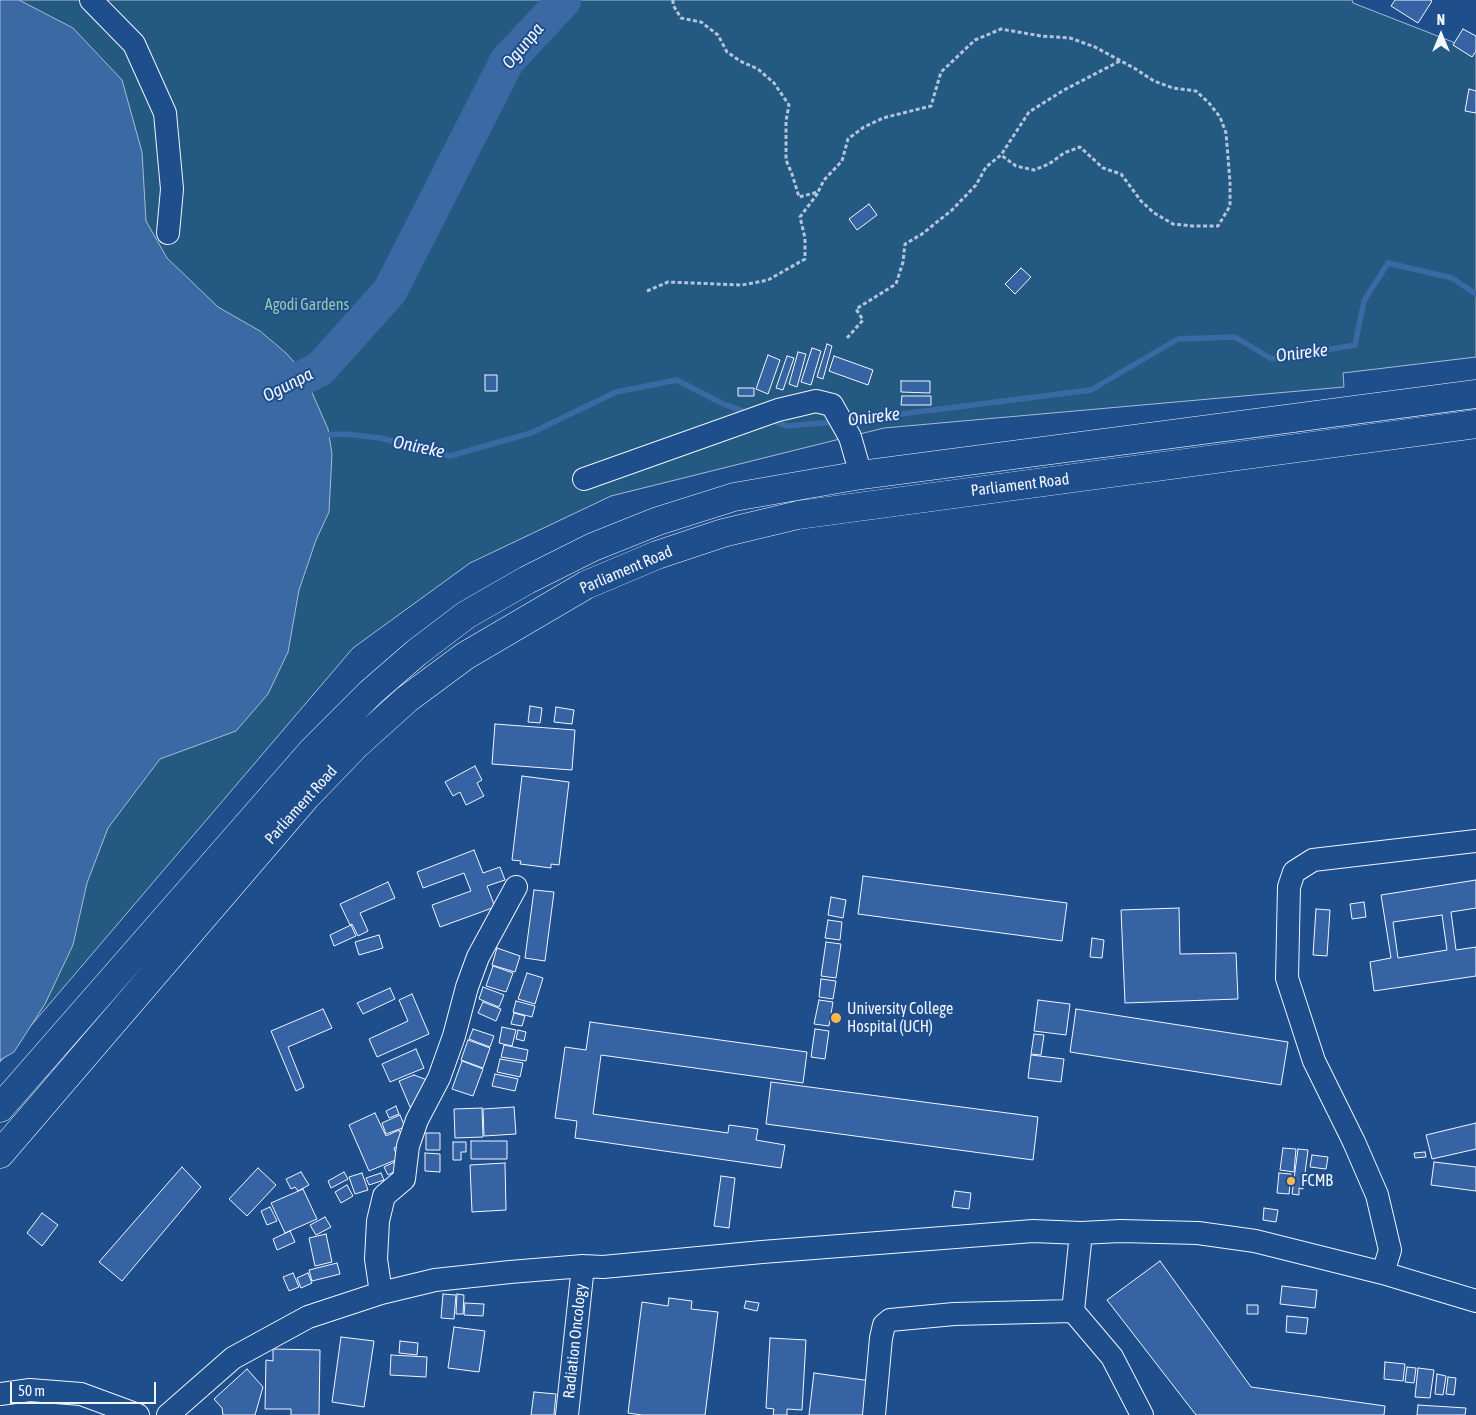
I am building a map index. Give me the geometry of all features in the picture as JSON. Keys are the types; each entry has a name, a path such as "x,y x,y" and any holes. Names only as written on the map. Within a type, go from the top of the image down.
{"main road":[{"name":"Parliament Road","path":"0,1108 312,751 383,682 416,653 466,615 526,580 584,551 658,521 734,497 861,475 1476,394"},
{"name":"Parliament Road","path":"0,1154 306,797 356,745 407,699 465,656 586,585 657,555 723,533 798,516 1476,424"}],"street":[{"path":"91,0 134,44 165,113 172,189 168,233"},
{"path":"584,479 778,410 816,401 832,405 850,437 861,475"},
{"path":"1383,1273 1390,1250 1377,1195 1354,1142 1314,1061 1286,978 1289,887 1294,872 1313,860 1476,841"},
{"path":"381,1293 376,1259 378,1222 384,1196 404,1179 408,1146 417,1120 439,1078 478,957 516,887"},
{"path":"182,1410 233,1358 308,1317 381,1293 435,1280 583,1266 603,1267 762,1252 1033,1231 1208,1234 1256,1241 1383,1273 1476,1301"},
{"path":"1081,1233 1073,1310 1112,1357 1142,1415"},
{"name":"Radiation Oncology","path":"567,1415 583,1266"},
{"path":"874,1415 881,1338 884,1325 890,1320 954,1314 1073,1310"},
{"path":"0,1394 30,1390 81,1394 138,1415"}],"path":[{"path":"673,0 673,5 681,18 701,22 718,35 727,52 740,61 758,69 774,83 789,105 786,120 786,160 798,197 818,192"},
{"path":"646,291 668,282 742,285 768,280 805,259 805,238 800,217 824,180 842,161 848,139 864,127 883,118 931,106 941,72 975,40 1001,29 1041,36 1070,38 1095,47 1154,81 1173,88 1196,91 1220,117 1226,132 1230,206 1218,226 1173,224 1154,213 1141,201 1121,174 1104,168 1080,148 1064,153 1048,164 1034,170 1016,166 1001,155"},
{"path":"847,338 863,320 856,309 896,284 903,262 905,244 922,234 952,210 976,185 986,166 1001,155 1029,112 1064,90 1120,61"}],"green space":[{"name":"Agodi Gardens","path":"0,0 1352,0 1353,3 1476,51 1476,357 1343,373 1344,387 884,428 611,496 470,563 353,648 0,1062"}],"water":[{"path":"0,0 19,0 73,28 122,80 142,152 146,221 167,258 218,307 260,331 286,353 303,372 328,429 332,454 329,512 316,540 299,590 288,652 268,694 236,731 160,759 108,828 87,883 73,945 45,1004 14,1052 0,1060"}],"building":[{"path":"1395,0 1432,1 1418,23 1391,6"},
{"path":"1463,29 1476,36 1476,51 1472,57 1453,45"},
{"path":"1469,89 1476,91 1476,113 1465,111"},
{"path":"869,204 877,215 857,230 849,219"},
{"path":"1021,268 1031,277 1015,294 1005,284"},
{"path":"827,344 832,346 823,379 817,377"},
{"path":"812,348 821,351 811,385 801,382"},
{"path":"798,352 806,354 797,387 789,384"},
{"path":"768,355 780,360 768,394 756,389"},
{"path":"787,356 794,358 783,390 776,388"},
{"path":"834,356 873,370 868,385 829,371"},
{"path":"485,375 497,375 497,391 485,391"},
{"path":"901,381 930,381 930,393 901,392"},
{"path":"738,388 754,388 754,396 738,396"},
{"path":"902,396 931,396 931,405 901,405"},
{"path":"530,706 542,708 540,723 528,722"},
{"path":"556,707 574,710 572,724 554,722"},
{"path":"495,724 575,730 572,770 492,764"},
{"path":"475,766 482,780 477,783 484,796 466,805 460,792 453,796 445,782"},
{"path":"522,776 569,782 559,865 551,864 551,868 520,864 521,861 512,860"},
{"path":"474,850 483,873 500,867 505,880 487,886 495,907 440,927 432,905 471,891 464,873 423,888 417,872"},
{"path":"863,876 1067,903 1062,941 858,914"},
{"path":"1476,880 1476,908 1451,912 1456,950 1476,947 1476,976 1374,991 1370,962 1391,958 1381,895","holes":["1442,915 1447,950 1398,958 1393,922"]},
{"path":"388,882 395,898 360,913 368,931 358,936 352,924 350,925 340,904"},
{"path":"534,890 554,892 545,961 525,958"},
{"path":"831,897 846,900 843,918 828,915"},
{"path":"1364,902 1366,917 1352,919 1350,904"},
{"path":"1179,908 1180,954 1236,953 1238,999 1125,1003 1121,910"},
{"path":"1316,909 1330,910 1327,956 1313,955"},
{"path":"828,920 842,922 840,940 825,938"},
{"path":"351,925 356,936 334,946 330,935"},
{"path":"379,935 383,948 359,955 355,942"},
{"path":"1092,938 1104,940 1102,958 1090,957"},
{"path":"826,942 841,944 836,978 821,976"},
{"path":"497,948 520,956 515,972 492,965"},
{"path":"493,966 513,973 506,992 486,986"},
{"path":"527,973 543,978 535,1004 518,999"},
{"path":"821,979 836,981 833,999 819,997"},
{"path":"483,987 504,995 499,1007 479,999"},
{"path":"390,988 395,999 363,1014 357,1003"},
{"path":"412,994 429,1034 377,1057 369,1039 408,1021 399,1000"},
{"path":"819,1000 833,1002 829,1026 814,1024"},
{"path":"1038,1000 1070,1004 1066,1035 1034,1031"},
{"path":"516,1001 535,1006 532,1017 513,1012"},
{"path":"483,1002 501,1009 496,1021 478,1013"},
{"path":"323,1009 332,1028 288,1047 304,1087 296,1091 271,1031"},
{"path":"1076,1009 1288,1042 1281,1085 1070,1052"},
{"path":"514,1013 525,1016 522,1026 511,1024"},
{"path":"590,1022 807,1052 803,1083 601,1055 593,1114 728,1133 729,1125 758,1129 756,1140 785,1145 781,1168 575,1138 577,1121 555,1118 565,1047 586,1050"},
{"path":"502,1027 516,1030 512,1046 499,1043"},
{"path":"473,1029 494,1036 490,1047 469,1039"},
{"path":"815,1029 829,1031 825,1059 811,1057"},
{"path":"518,1030 526,1032 524,1041 516,1039"},
{"path":"1034,1034 1044,1035 1041,1055 1031,1054"},
{"path":"468,1040 490,1048 483,1068 461,1060"},
{"path":"504,1045 528,1050 526,1061 501,1057"},
{"path":"416,1049 424,1068 390,1082 382,1064"},
{"path":"1031,1055 1064,1059 1061,1082 1028,1078"},
{"path":"500,1059 523,1063 520,1077 497,1072"},
{"path":"462,1061 483,1069 473,1096 452,1089"},
{"path":"495,1074 518,1079 515,1091 492,1086"},
{"path":"414,1075 430,1081 425,1100 410,1107 399,1081"},
{"path":"771,1082 1038,1117 1033,1160 766,1124"},
{"path":"396,1106 399,1114 389,1118 386,1111"},
{"path":"514,1107 516,1134 484,1136 483,1109"},
{"path":"482,1108 483,1137 455,1138 454,1109"},
{"path":"375,1113 386,1136 399,1130 405,1143 394,1148 398,1159 369,1171 349,1125"},
{"path":"400,1115 405,1127 386,1134 382,1123"},
{"path":"1476,1123 1476,1149 1432,1159 1426,1135"},
{"path":"426,1133 440,1133 440,1150 426,1150"},
{"path":"471,1141 507,1141 507,1159 471,1159"},
{"path":"453,1142 466,1142 466,1152 461,1152 461,1160 453,1160"},
{"path":"1283,1148 1296,1149 1294,1172 1280,1170"},
{"path":"1298,1149 1308,1150 1303,1189 1299,1188 1299,1195 1292,1194"},
{"path":"1425,1152 1426,1157 1415,1158 1414,1153"},
{"path":"425,1153 440,1154 440,1172 425,1171"},
{"path":"1312,1155 1328,1157 1326,1169 1310,1167"},
{"path":"399,1160 403,1167 388,1175 384,1167"},
{"path":"1434,1162 1476,1167 1476,1191 1431,1185"},
{"path":"505,1163 506,1210 472,1212 470,1165"},
{"path":"182,1167 201,1187 122,1281 99,1262"},
{"path":"258,1168 276,1185 247,1216 229,1199"},
{"path":"301,1172 309,1185 298,1191 295,1187 291,1189 286,1179"},
{"path":"344,1172 348,1179 331,1188 328,1181"},
{"path":"362,1173 368,1190 355,1194 349,1177"},
{"path":"381,1173 384,1180 369,1185 366,1178"},
{"path":"1279,1173 1291,1174 1289,1194 1277,1193"},
{"path":"721,1176 735,1178 729,1228 714,1226"},
{"path":"347,1185 353,1196 341,1203 335,1192"},
{"path":"303,1189 317,1219 285,1233 271,1203"},
{"path":"955,1191 971,1193 969,1209 952,1207"},
{"path":"270,1207 277,1221 267,1225 261,1211"},
{"path":"1264,1208 1278,1210 1276,1222 1263,1220"},
{"path":"42,1213 58,1225 42,1246 27,1233"},
{"path":"325,1217 331,1227 316,1235 310,1225"},
{"path":"290,1231 295,1242 277,1250 273,1239"},
{"path":"326,1234 332,1262 315,1266 309,1238"},
{"path":"1160,1261 1251,1387 1385,1406 1384,1415 1196,1415 1107,1300"},
{"path":"337,1263 340,1274 312,1281 309,1270"},
{"path":"293,1273 299,1287 289,1291 283,1277"},
{"path":"308,1273 312,1283 301,1288 297,1278"},
{"path":"1282,1286 1317,1290 1315,1308 1280,1304"},
{"path":"443,1294 456,1295 454,1319 441,1318"},
{"path":"457,1294 464,1295 463,1314 456,1314"},
{"path":"669,1298 692,1301 691,1309 718,1312 705,1415 642,1415 628,1413 642,1302 668,1306"},
{"path":"746,1301 759,1303 757,1311 744,1308"},
{"path":"465,1303 484,1304 483,1316 464,1315"},
{"path":"1247,1305 1258,1305 1258,1314 1247,1314"},
{"path":"1287,1316 1308,1318 1306,1334 1286,1332"},
{"path":"454,1327 485,1331 479,1372 448,1368"},
{"path":"341,1337 374,1341 364,1407 332,1402"},
{"path":"770,1338 806,1340 802,1410 787,1409 787,1415 773,1415 774,1409 766,1408"},
{"path":"400,1341 418,1343 417,1355 399,1353"},
{"path":"273,1349 320,1350 319,1415 291,1415 291,1409 265,1409 266,1360 273,1361"},
{"path":"391,1355 427,1357 426,1377 390,1375"},
{"path":"1385,1362 1405,1364 1403,1381 1384,1379"},
{"path":"1407,1367 1416,1368 1414,1383 1405,1382"},
{"path":"1418,1368 1434,1370 1430,1398 1415,1397"},
{"path":"247,1369 263,1387 255,1415 223,1415 222,1408 214,1399"},
{"path":"814,1373 871,1381 867,1415 809,1415"},
{"path":"1437,1374 1446,1376 1443,1395 1435,1394"},
{"path":"1448,1377 1456,1378 1454,1395 1446,1394"},
{"path":"534,1392 556,1394 554,1415 531,1415"},
{"path":"1418,1405 1466,1408 1465,1415 1417,1415"}],"waterway":[{"name":"Ogunpa","path":"262,398 320,369 390,291 507,61 564,0"},
{"name":"Onireke","path":"846,421 1091,390 1178,339 1235,337 1272,359 1355,345 1364,301 1388,263 1452,278 1476,294"},
{"name":"Onireke","path":"322,435 345,434 380,438 450,456 531,433 616,392 677,380 723,404 749,413"},
{"name":"Onireke","path":"770,420 787,426 834,422"}],"place":[{"name":"University College Hospital (UCH)","path":"836,1018"},
{"name":"FCMB","path":"1291,1181"}]}
